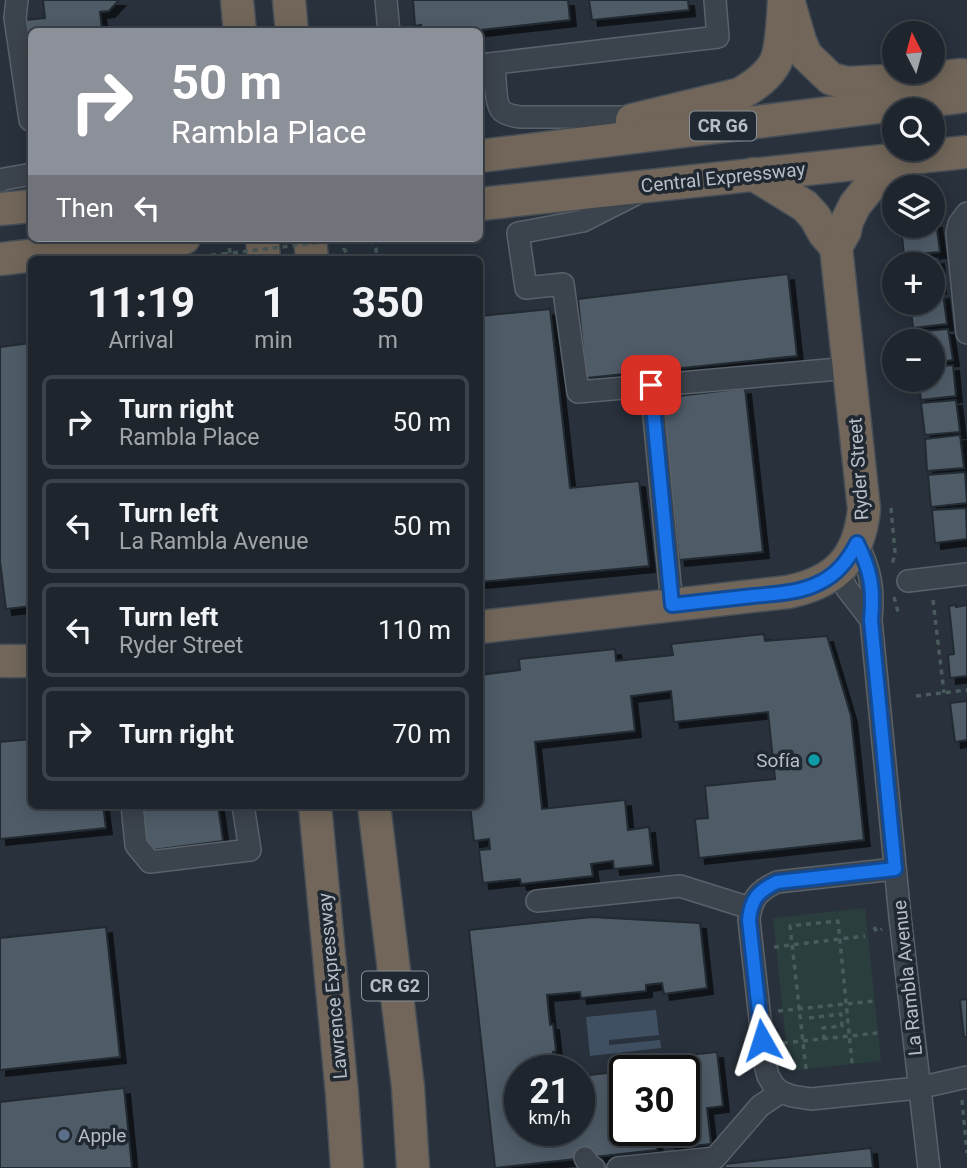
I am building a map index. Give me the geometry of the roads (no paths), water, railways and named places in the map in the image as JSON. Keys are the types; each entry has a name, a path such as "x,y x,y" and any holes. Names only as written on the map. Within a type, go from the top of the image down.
{"highway":[{"path":"237,0 240,28"},
{"path":"289,0 292,28"},
{"path":"786,0 806,55 831,79 848,83 967,74"},
{"path":"526,150 642,117 740,94 755,86 776,60 786,0"},
{"name":"CR G6","path":"483,156 967,96"},
{"name":"Central Expressway","path":"945,154 967,152"},
{"name":"Central Expressway","path":"483,204 882,160"},
{"path":"753,174 805,206 836,247 855,205 867,190 901,161"},
{"path":"0,209 28,206"},
{"path":"43,256 153,242"},
{"name":"Ryder Street","path":"483,627 795,591 823,582 851,555 860,535 864,509 836,247"},
{"path":"0,259 28,257"},
{"path":"0,661 28,661"},
{"name":"Lawrence Expressway","path":"315,809 347,1168"},
{"name":"CR G2","path":"374,809 408,1087 413,1168"}],"street":[{"path":"17,0 15,18 28,106"},
{"path":"386,0 389,28"},
{"path":"642,117 510,115 499,106 487,64 718,37 715,0"},
{"path":"0,181 28,175"},
{"path":"656,184 583,221 518,233 526,288 563,284 578,392 850,368"},
{"path":"967,213 959,224 957,233 967,333"},
{"path":"651,385 672,605"},
{"name":"La Rambla Avenue","path":"857,543 868,565 873,599 871,620 895,869 929,1168"},
{"path":"837,570 847,589 871,620"},
{"path":"897,581 967,574"},
{"path":"132,809 136,845 150,862 250,850 244,809"},
{"path":"895,869 777,882 756,897 750,908 749,920 768,1076 781,1092 811,1100 918,1088 964,1086"},
{"path":"537,901 680,886 750,908"},
{"path":"618,1168 715,1158 760,1106 781,1092"}],"water":[{"path":"656,1010 659,1035 609,1040 609,1045 660,1040 661,1048 590,1055 586,1017"}],"place":[{"name":"Sofía","path":"814,760"},
{"name":"Apple","path":"64,1135"}]}
